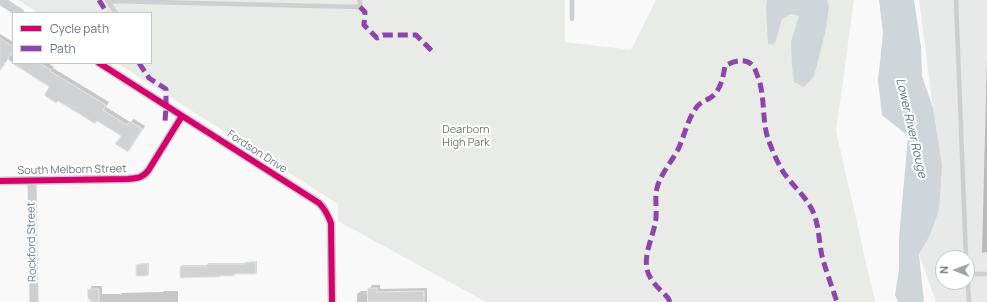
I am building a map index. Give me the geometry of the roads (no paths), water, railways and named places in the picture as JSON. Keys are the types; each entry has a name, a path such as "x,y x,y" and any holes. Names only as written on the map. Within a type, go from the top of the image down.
{"street":[{"path":"0,0 18,12"},
{"name":"Fordson Drive","path":"101,64 319,203 325,210 331,223 332,302"},
{"name":"South Melborn Street","path":"0,182 140,178 148,171 182,116"},
{"name":"Rockford Street","path":"32,181 34,302"}],"lane":[{"path":"327,0 327,6"},
{"path":"108,1 263,2 360,7 360,0"},
{"path":"572,0 572,19"},
{"path":"956,0 966,250"},
{"path":"108,1 115,12"},
{"path":"975,273 987,274"},
{"path":"968,290 969,302"}],"water":[{"path":"767,0 827,0 829,6 826,28 814,76 804,87 794,82 792,66 791,42 799,16 791,14 782,19 775,44 768,44"},
{"name":"Lower River Rouge","path":"879,0 914,0 921,47 922,76 933,108 942,165 939,210 930,235 919,254 924,302 898,302 895,295 899,269 899,238 908,136 882,115 878,80 883,33"}],"park label":[{"name":"Dearborn High Park","path":"466,136"}]}
